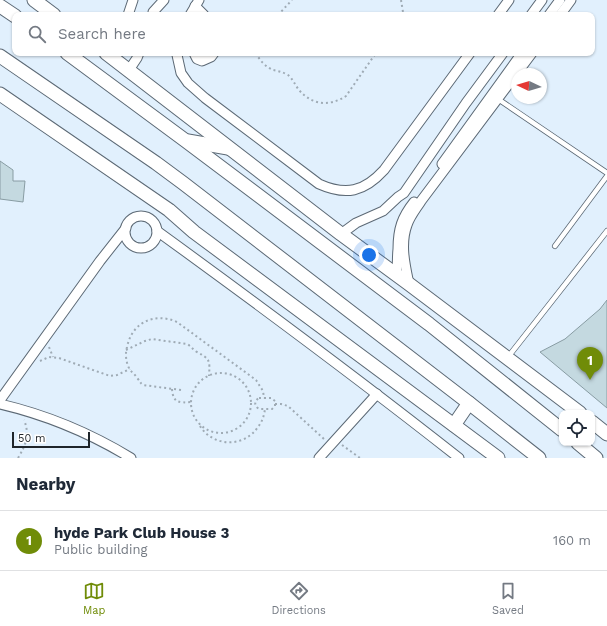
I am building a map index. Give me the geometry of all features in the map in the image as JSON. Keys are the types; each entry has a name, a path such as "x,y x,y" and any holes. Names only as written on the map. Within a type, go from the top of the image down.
{"main road":[{"path":"34,0 50,12"},
{"path":"0,6 12,14"},
{"path":"0,56 162,167 470,403 539,458"},
{"path":"71,56 430,324 559,428"},
{"path":"112,56 341,234 442,308 576,410"},
{"path":"0,94 169,210 194,232 498,458"},
{"path":"186,141 230,148"},
{"path":"430,324 442,308"},
{"path":"454,425 470,403"},
{"path":"595,424 607,434"},
{"path":"582,446 596,458"}],"street":[{"path":"129,12 134,0"},
{"path":"153,12 155,0"},
{"path":"155,12 164,0"},
{"path":"500,12 509,0"},
{"path":"533,12 542,0"},
{"path":"551,12 560,0"},
{"path":"562,12 571,0"},
{"path":"192,12 197,3 202,12"},
{"path":"129,70 138,56"},
{"path":"177,56 181,73 188,84 205,98 319,184 330,189 342,191 354,190 366,186 376,179 468,56"},
{"path":"196,56 197,59 202,61 212,56"},
{"path":"341,234 356,223 382,211 398,197 404,194 466,103 501,56"},
{"path":"396,275 400,227 404,215 520,56"},
{"path":"409,284 405,266 404,248 405,234 410,219 421,201 530,56"},
{"path":"0,400 100,261 126,228 128,223 137,217 151,220 155,224 157,231 156,237 150,246 145,248 134,247 127,239 126,228"},
{"path":"157,231 378,394 459,458"},
{"path":"319,458 378,394"},
{"path":"0,404 50,418 83,432 131,458"}],"lane":[{"path":"498,99 607,174 555,246"},
{"path":"508,358 607,231"}],"path":[{"path":"281,12 292,0"},
{"path":"401,0 403,12"},
{"path":"258,56 259,59 272,69 288,75 294,81 298,89 307,97 318,102 330,103 340,100 346,96 374,56"},
{"path":"181,390 143,385 130,369 126,357 126,350 130,336 139,325 151,319 158,318 171,319 183,325 251,376 260,386 264,398"},
{"path":"126,350 152,339 187,344 195,351 205,356 209,361 209,376"},
{"path":"35,365 44,359 53,357 110,376 130,369"},
{"path":"197,422 203,428 218,434 235,430 242,426 247,419 251,403 250,395 246,387 241,380 234,376 217,373 202,380 196,386 191,402 192,412 197,422 202,430 209,436 226,442 236,442 244,439 259,427 265,410"},
{"path":"172,389 174,398 177,401 184,403 191,402"},
{"path":"255,404 259,398 274,399 275,404"},
{"path":"251,403 255,404 257,408 265,410 272,409 275,404"},
{"path":"275,404 288,406 333,443 360,458"},
{"path":"17,408 22,415 27,431 27,439 24,448 18,458"}],"building":[{"path":"0,161 13,170 13,181 25,181 23,202 0,199"},
{"path":"607,300 607,408 540,352 565,339 600,309"}],"place":[{"name":"hyde Park Club House 3","path":"590,380"}]}
